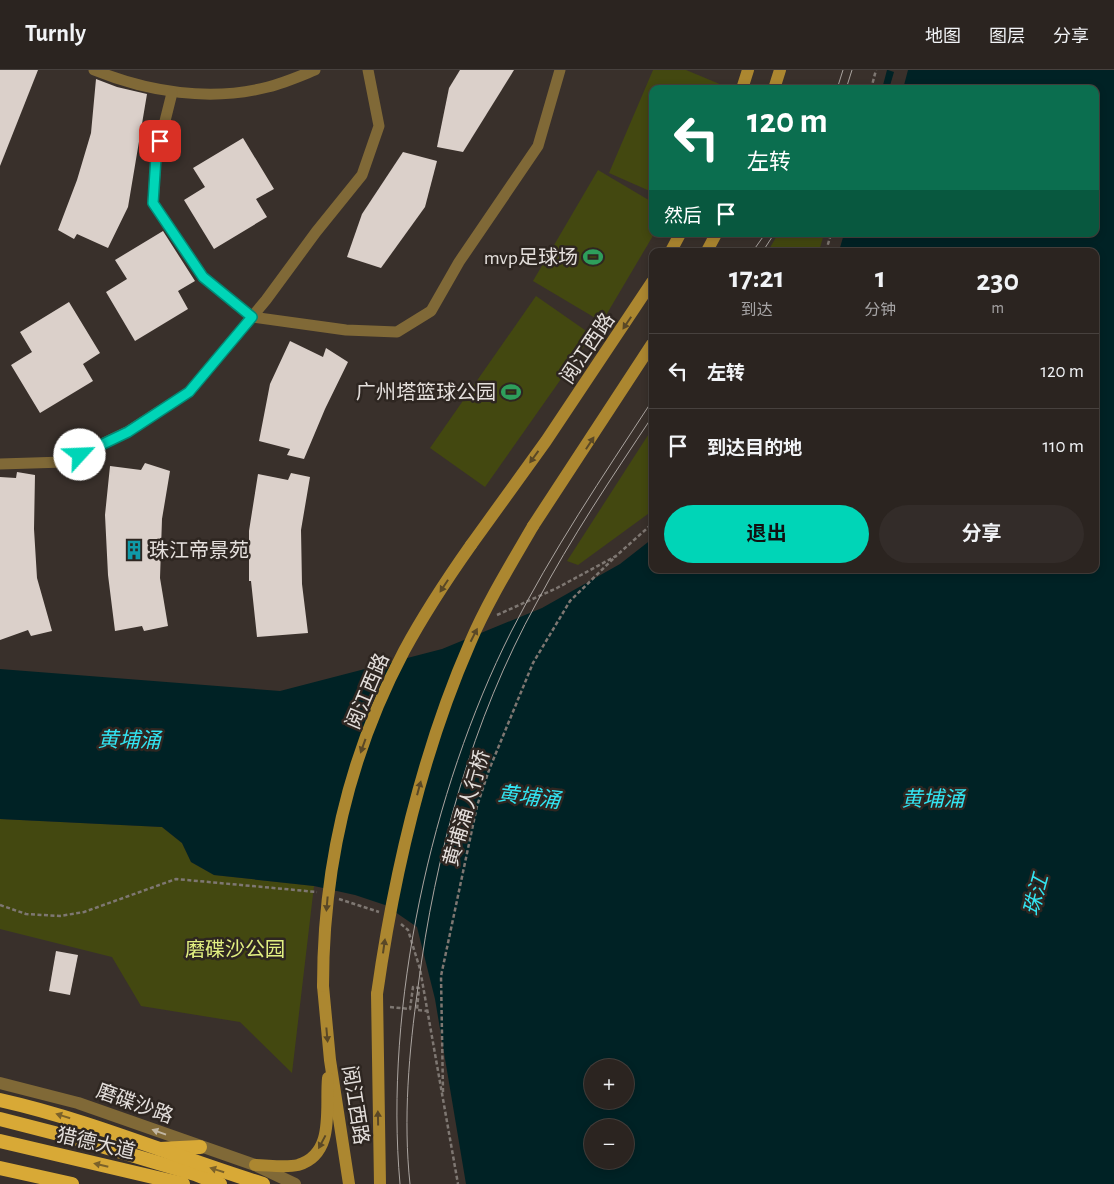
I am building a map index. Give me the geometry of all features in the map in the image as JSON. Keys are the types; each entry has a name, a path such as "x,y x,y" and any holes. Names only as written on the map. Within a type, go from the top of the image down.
{"highway":[{"path":"0,1100 94,1126 203,1165 263,1184"},
{"path":"0,1119 196,1174 220,1184"},
{"name":"猎德大道","path":"0,1141 182,1184"},
{"path":"117,1151 200,1147"},
{"path":"0,1168 72,1184"}],"main road":[{"path":"743,85 748,70"},
{"path":"775,85 780,70"},
{"name":"阅江西路","path":"349,1184 330,1060 324,986 324,938 334,848 353,776 372,722 404,651 428,609 471,545 546,441 649,286"},
{"name":"阅江西路","path":"380,1184 377,994 397,874 424,767 456,674 471,641 533,526 649,349"},
{"path":"255,1165 298,1165 311,1156 324,1143 326,1132 326,1094 330,1060"}],"street":[{"path":"94,70 115,79 172,93 219,94 267,87 315,70"},
{"path":"0,464 64,462 128,432 189,392 252,317 362,175 379,126 368,70"},
{"path":"172,93 156,157 153,203 203,277 252,317 346,330 397,332 431,310 459,262 538,146 560,70"},
{"name":"磨碟沙路","path":"0,1082 78,1103 255,1165 295,1184"},
{"path":"255,1165 263,1184"}],"path":[{"path":"872,85 876,70"},
{"path":"493,617 557,588 616,556 649,527"},
{"name":"黄埔涌人行桥","path":"443,1102 441,976 477,806 489,770 533,663 570,601 616,556"},
{"path":"0,905 26,914 60,916 84,912 176,879 316,892 325,895"},
{"path":"334,898 388,915"},
{"path":"394,920 408,930 420,969 458,1184"},
{"path":"390,1007 410,1009 413,987 419,988 417,1010 428,1011"}],"green space":[{"path":"653,70 686,70 722,85 649,85 649,191 609,173"},
{"name":"mvp足球场","path":"598,170 649,200 649,237 652,237 602,322 533,281"},
{"path":"776,237 823,237 820,248 770,248"},
{"name":"广州塔篮球公园","path":"536,296 592,335 485,487 430,448"},
{"path":"649,434 649,513 578,565 567,561"},
{"name":"磨碟沙公园","path":"0,819 162,827 182,843 191,862 214,875 314,886 292,1073 240,1022 141,1006 112,957 0,929"}],"water":[{"path":"887,70 1114,70 1114,1184 466,1184 435,999 417,927 385,905 355,895 314,886 214,875 191,862 182,843 162,827 0,819 0,669 280,691 442,649 542,608 620,564 649,541 649,573 1099,573 1099,248 840,248 843,237 1099,237 1099,85 883,85"}],"pier":[{"path":"888,70 908,70 904,85 890,85 894,72"}],"building":[{"path":"0,70 38,70 0,166"},
{"path":"460,70 514,70 463,152 437,147 449,88"},
{"path":"96,79 117,87 147,94 128,207 108,248 77,234 74,239 58,230 77,180 91,133"},
{"path":"243,138 274,189 256,199 267,217 214,249 184,200 205,187 193,168"},
{"path":"403,152 437,161 425,207 381,268 347,257 362,214"},
{"path":"163,231 195,281 178,291 188,309 135,341 106,292 127,279 115,260"},
{"path":"69,302 100,353 83,364 93,381 40,413 11,365 32,352 20,332"},
{"path":"290,341 323,357 326,348 348,362 325,409 304,459 287,455 290,449 259,441 270,384"},
{"name":"珠江帝景苑","path":"145,463 170,471 162,519 160,578 168,626 144,631 142,626 115,631 108,575 105,515 110,466 141,470"},
{"path":"17,472 35,475 34,529 37,578 52,631 31,636 28,630 0,640 0,477 16,478"},
{"name":"珠江帝景苑","path":"291,473 310,477 301,530 302,584 308,633 257,637 251,581 249,581 249,531 258,474 288,480"},
{"path":"56,951 78,955 70,995 49,991"}],"tram line":[{"path":"838,85 843,70"},
{"path":"847,85 852,70"},
{"path":"755,248 763,237"},
{"path":"765,248 772,237"},
{"path":"400,1184 397,1116 399,1045 407,973 420,901 437,830 458,760 483,694 511,632 543,572 578,514 649,406"},
{"path":"410,1184 407,1135 408,1085 425,937 446,838 475,741 493,693 514,647 550,578 607,485 649,422"}],"place":[{"name":"mvp足球场","path":"593,257"},
{"name":"广州塔篮球公园","path":"511,392"},
{"name":"珠江帝景苑","path":"134,550"}],"route":[{"path":"80,455 128,432 189,392 252,317 203,277 167,221 153,203 156,157 160,141"}],"water label":[{"name":"黄埔涌","path":"129,740"},
{"name":"黄埔涌","path":"529,797"},
{"name":"黄埔涌","path":"933,799"},
{"name":"珠江","path":"1036,895"}]}
